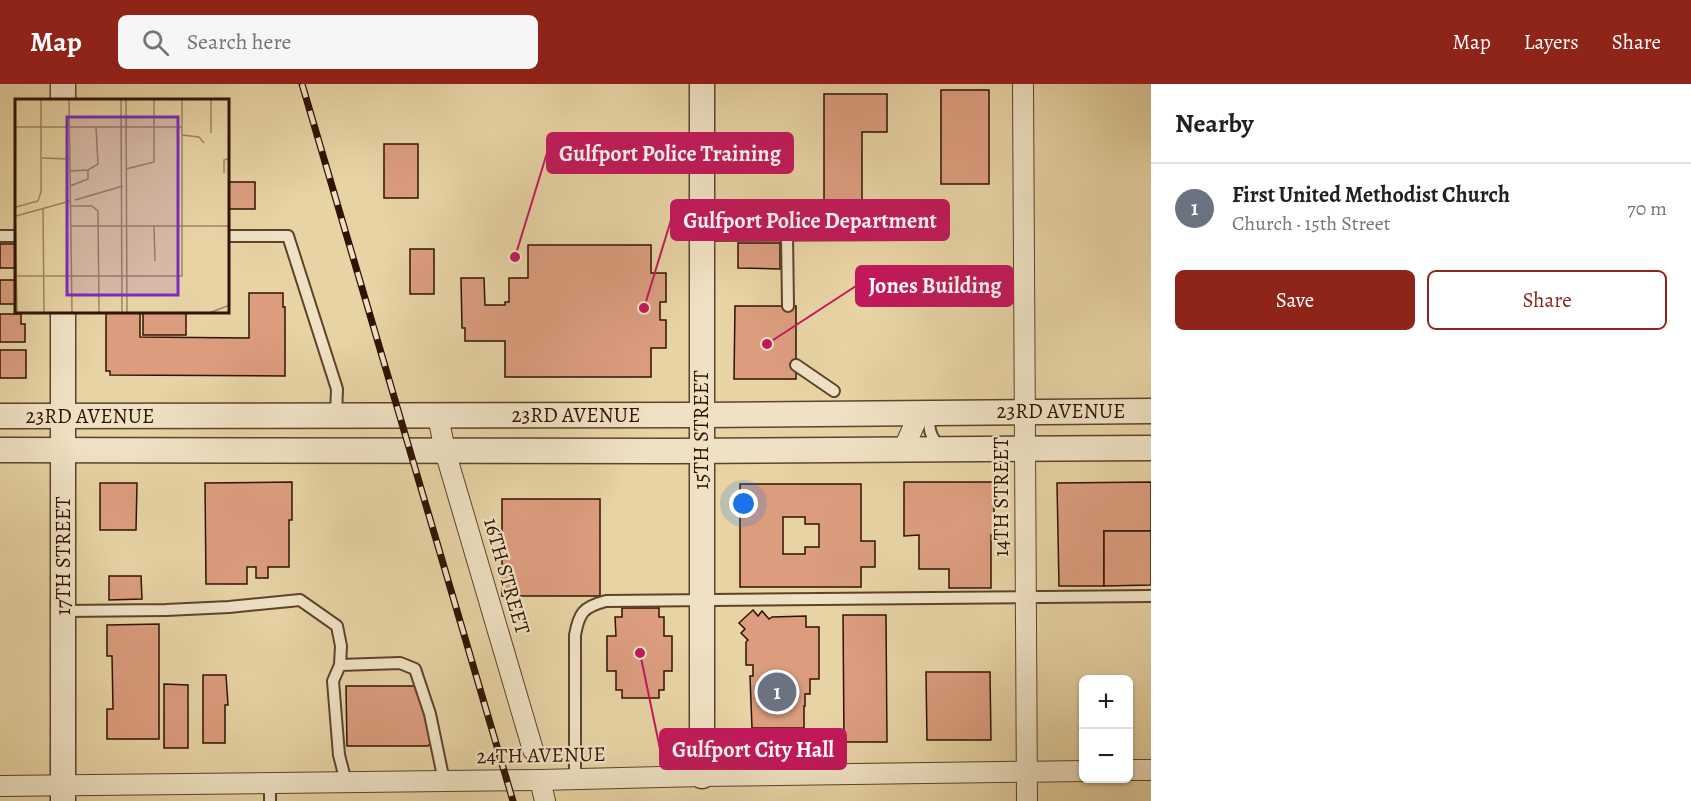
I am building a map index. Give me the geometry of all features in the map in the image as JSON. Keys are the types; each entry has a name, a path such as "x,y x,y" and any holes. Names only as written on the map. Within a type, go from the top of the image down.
{"street":[{"name":"15TH STREET","path":"702,84 702,776"},
{"name":"14TH STREET","path":"1023,84 1026,801"},
{"name":"17TH STREET","path":"63,314 63,793"},
{"name":"23RD AVENUE","path":"0,416 701,415 1151,411"},
{"path":"903,450 924,412"},
{"name":"16TH STREET","path":"438,416 444,451 533,750"},
{"name":"23RD AVENUE","path":"0,450 701,451 1151,448"},
{"path":"1133,770 1151,770"},
{"name":"24TH AVENUE","path":"0,786 63,793 270,792 346,782 1079,771"},
{"path":"540,780 545,801"}],"lane":[{"path":"787,234 788,306"},
{"path":"702,235 927,234"},
{"path":"230,237 288,236 337,388 336,415"},
{"path":"796,365 834,391"},
{"path":"924,412 931,436 942,449"},
{"path":"575,779 575,635 578,620 586,609 594,604 606,601 1151,596"},
{"path":"63,611 229,607 300,600 337,626 341,646 340,665 333,681 339,755 346,782"},
{"path":"340,665 400,663 415,669 430,714 444,781"}],"building":[{"path":"941,90 989,90 989,184 941,184"},
{"path":"824,94 887,94 887,132 862,132 862,224 824,224"},
{"path":"384,144 418,144 418,198 384,198"},
{"path":"230,182 255,182 255,209 230,209"},
{"path":"738,243 780,243 780,269 738,268"},
{"path":"0,244 15,244 15,268 0,268"},
{"path":"528,245 651,245 651,273 666,273 666,302 660,302 660,320 666,320 666,348 651,348 651,377 505,377 505,341 465,341 465,328 462,328 461,278 484,278 485,305 505,305 505,302 509,302 509,278 528,278"},
{"path":"410,249 434,249 434,294 410,294"},
{"path":"0,280 15,280 15,304 0,304"},
{"path":"249,293 283,293 285,376 110,375 110,371 106,371 106,314 140,314 140,337 249,338"},
{"path":"735,306 796,306 796,379 734,379"},
{"path":"0,314 21,314 21,324 25,324 25,342 0,342"},
{"path":"143,314 186,314 186,335 143,335"},
{"path":"0,350 26,350 26,378 0,378"},
{"path":"292,482 289,567 268,567 268,578 256,578 256,567 247,567 247,584 206,584 205,483"},
{"path":"904,482 994,482 991,588 949,588 949,569 919,569 919,535 904,536"},
{"path":"1151,482 1151,531 1104,531 1104,586 1059,586 1057,483"},
{"path":"100,483 137,483 136,530 100,530"},
{"path":"740,484 861,484 861,541 875,541 875,567 861,567 861,587 740,587","holes":["783,517 805,517 805,524 819,524 819,547 805,547 805,554 783,554"]},
{"path":"502,499 600,499 600,596 502,596"},
{"path":"1104,531 1151,531 1151,585 1104,586"},
{"path":"109,576 141,576 142,599 109,600"},
{"path":"622,608 659,608 659,617 664,617 664,636 672,636 672,671 664,671 664,690 659,690 659,698 622,698 622,690 616,690 616,671 607,671 607,636 616,636 615,617 622,617"},
{"path":"753,610 758,616 762,611 769,619 806,616 806,627 819,627 819,679 810,679 810,694 805,694 804,728 752,728 750,676 753,676 753,665 746,665 746,642 748,640 741,633 745,629 739,623"},
{"path":"843,615 886,615 887,742 844,742"},
{"path":"159,624 159,739 107,739 107,709 113,709 112,656 107,656 107,625"},
{"path":"926,672 990,672 991,740 927,740"},
{"path":"203,675 226,675 228,705 225,705 225,743 203,743"},
{"path":"164,684 188,685 188,748 164,748"},
{"path":"346,686 416,686 433,740 428,746 347,746"}],"railway":[{"path":"302,84 513,801"}],"place":[{"name":"Gulfport Police Training","path":"515,257"},
{"name":"Gulfport Police Department","path":"644,308"},
{"name":"Jones Building","path":"767,344"},
{"name":"Gulfport City Hall","path":"640,653"},
{"name":"First United Methodist Church","path":"777,692"}]}
